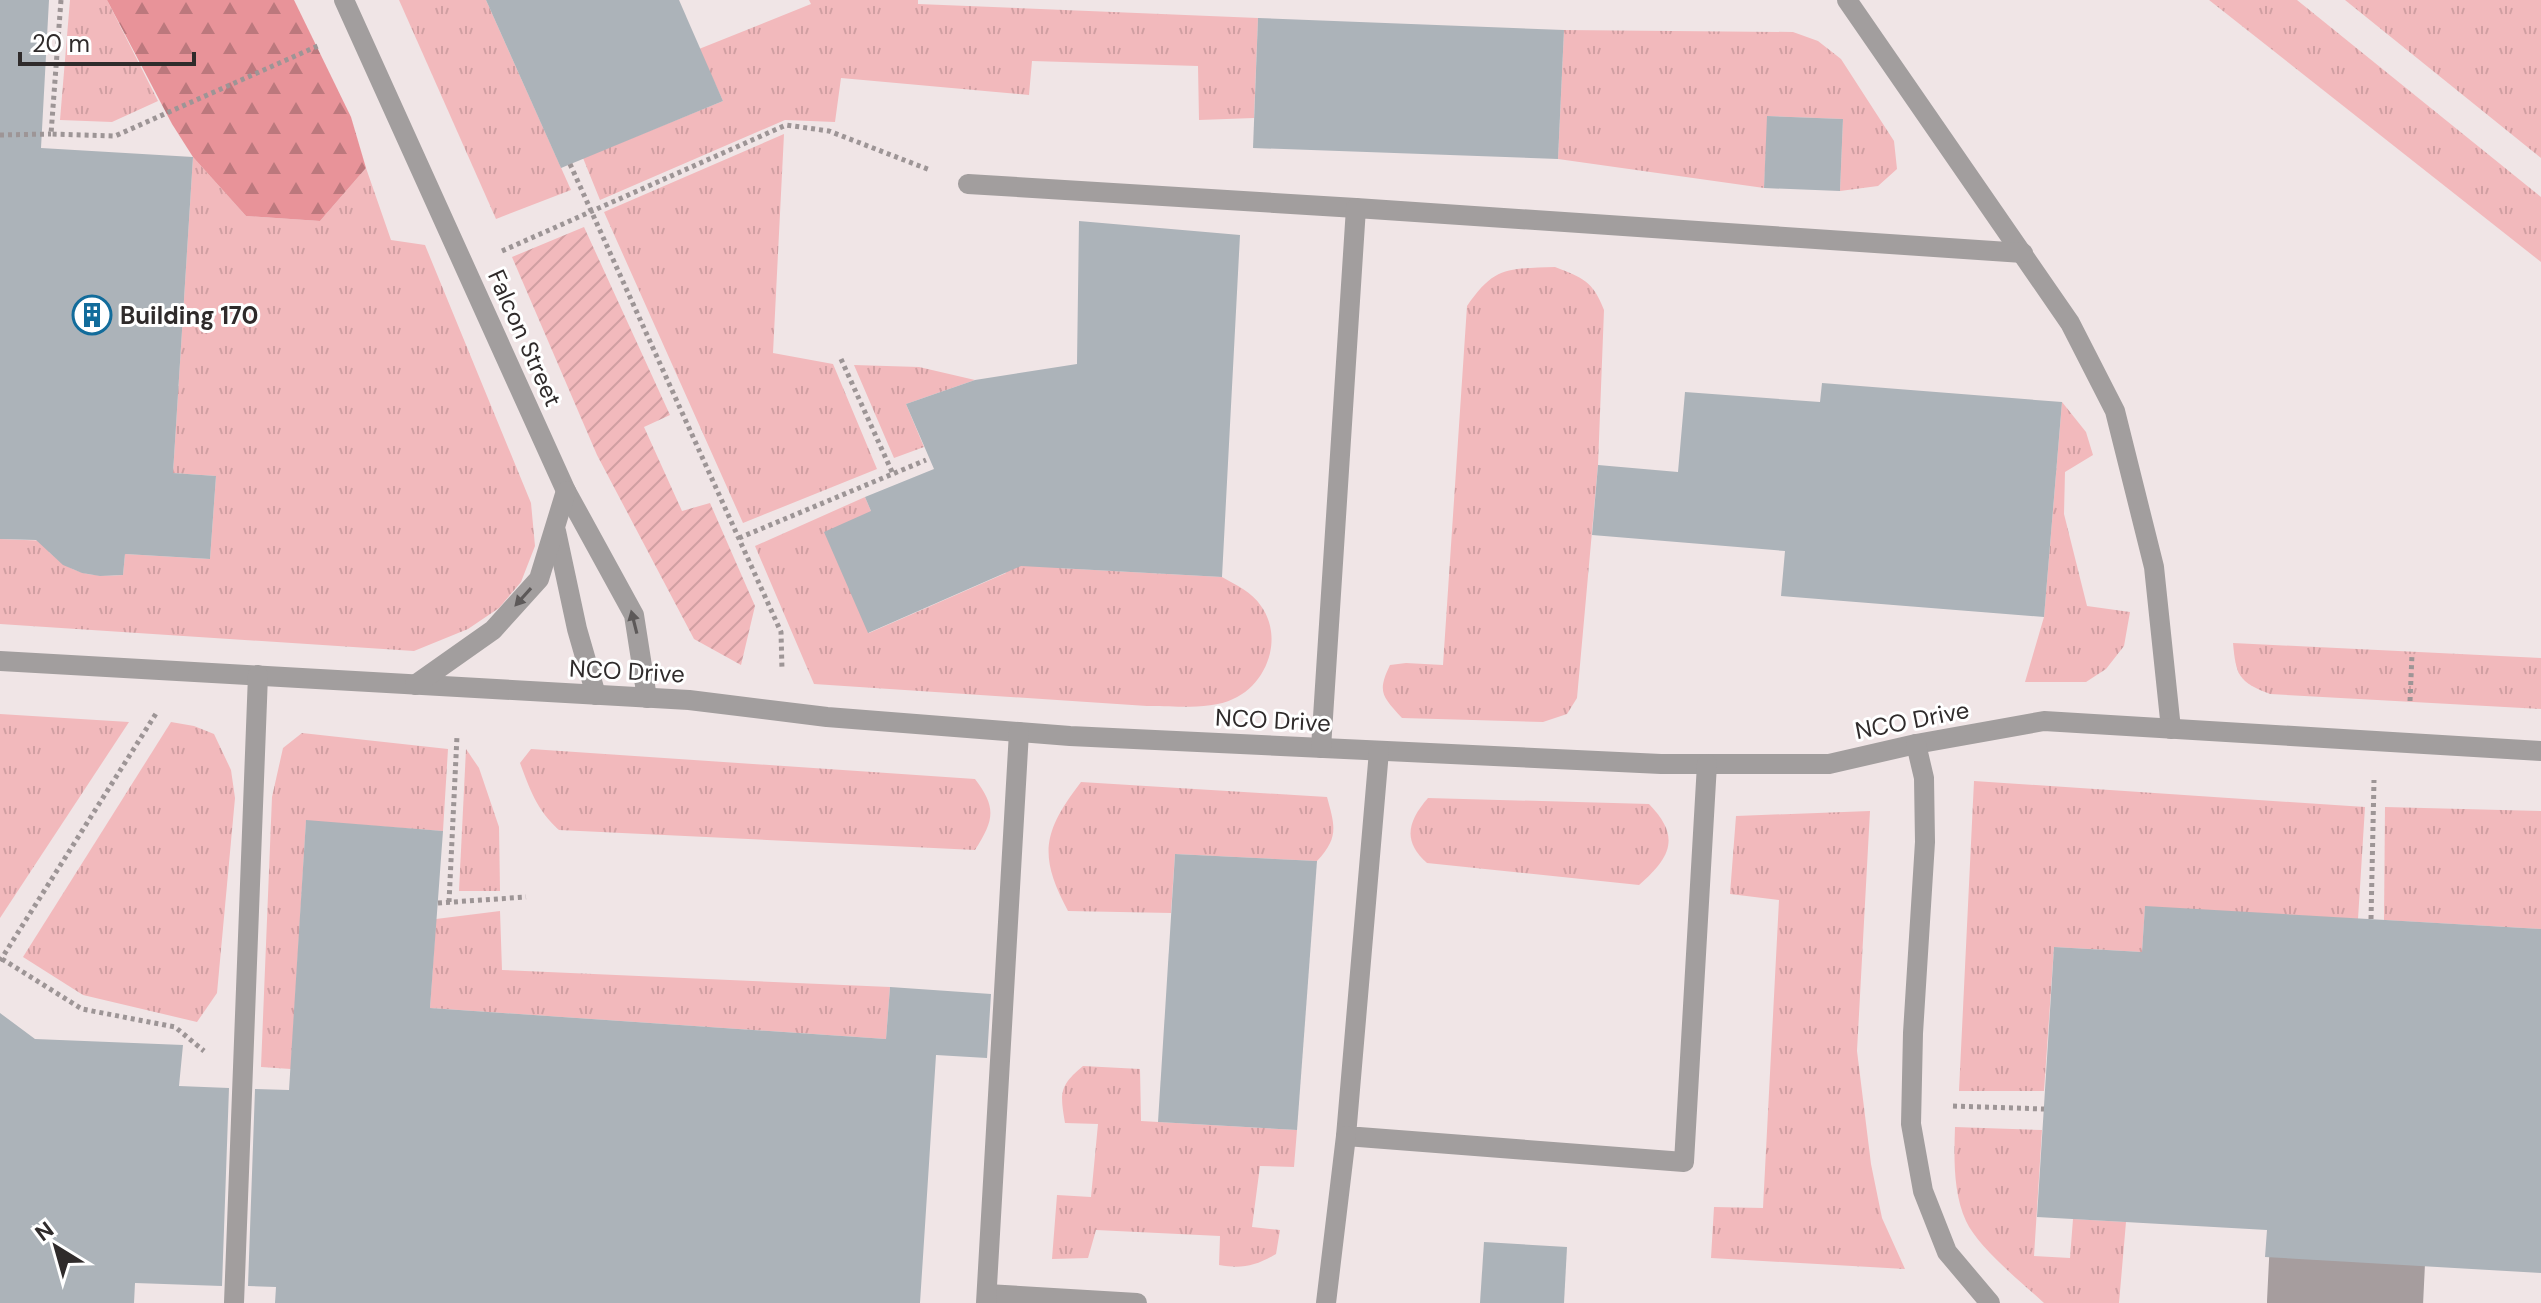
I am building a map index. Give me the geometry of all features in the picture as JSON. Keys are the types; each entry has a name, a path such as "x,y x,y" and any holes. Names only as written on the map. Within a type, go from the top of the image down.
{"lane":[{"name":"Falcon Street","path":"344,0 566,491 634,615 647,698"},
{"path":"1847,0 2070,323 2115,411 2154,567 2171,729"},
{"path":"968,184 2023,253"},
{"path":"1321,748 1356,208"},
{"path":"415,685 493,630 539,579 566,491"},
{"path":"555,527 577,629 596,695"},
{"name":"NCO Drive","path":"0,661 689,700 784,712 1019,732 1707,764 1829,764 1916,744 2044,721 2541,751"},
{"path":"234,1303 258,675"},
{"path":"1019,732 986,1298 1137,1303"},
{"path":"1916,744 1924,778 1925,842 1913,1033 1911,1124 1923,1191 1947,1252 1990,1303"},
{"path":"1326,1303 1346,1136 1379,751"},
{"path":"1346,1136 1684,1162 1707,764"}],"path":[{"path":"51,134 61,0"},
{"path":"0,135 115,136 357,29"},
{"path":"465,268 786,125 829,131 968,184"},
{"path":"570,164 781,632 784,712"},
{"path":"841,359 893,474"},
{"path":"739,538 926,460"},
{"path":"182,671 1,960 82,1009 175,1027 242,1083"},
{"path":"449,902 457,736"},
{"path":"2371,919 2375,741"},
{"path":"438,903 526,897"},
{"path":"1912,1105 2044,1109"}],"green space":[{"path":"70,0 107,0 158,101 112,122 60,120"},
{"path":"107,0 294,0 351,117 366,168 320,221 246,216 193,157 172,124"},
{"path":"399,0 486,0 571,190 496,219"},
{"path":"809,0 918,0 918,4 1258,18 1254,118 1199,120 1198,66 1032,61 1029,95 841,78 835,122 785,120 600,200 583,158 723,101 699,49 811,4"},
{"path":"2209,0 2297,0 2541,197 2541,262"},
{"path":"2345,0 2541,0 2541,158"},
{"path":"1564,30 1793,32 1818,41 1841,59 1894,141 1897,169 1878,186 1840,191 1843,119 1768,116 1764,188 1558,159"},
{"path":"784,134 773,353 833,364 877,469 743,523 604,212"},
{"path":"193,157 246,216 320,221 366,168 391,240 425,245 531,503 535,546 521,582 499,608 468,629 414,651 0,624 0,539 49,541 49,552 58,560 92,575 123,575 125,554 210,559 216,476 173,473"},
{"path":"584,227 670,415 644,427 682,511 710,503 755,606 741,665 694,639 597,455 512,257"},
{"path":"1555,267 1586,282 1596,293 1604,310 1598,465 1577,698 1567,714 1543,722 1402,718 1384,693 1390,665 1443,665 1467,306 1486,283 1504,272"},
{"path":"854,365 919,367 975,380 906,404 924,447 894,458"},
{"path":"2062,402 2086,432 2093,455 2065,472 2064,514 2087,606 2130,612 2124,646 2106,669 2086,682 2025,682 2044,617"},
{"path":"1063,474 1058,568 1222,577 1257,601 1268,619 1271,646 1263,671 1245,692 1224,702 1179,707 814,684 755,546 865,497 871,511 869,633 1006,573 968,484"},
{"path":"2233,643 2541,658 2541,709 2270,694 2241,676"},
{"path":"0,714 129,722 0,918"},
{"path":"171,722 214,734 231,770 235,798 217,993 197,1022 83,995 23,957"},
{"path":"302,733 448,749 443,831 306,821 291,1069 261,1067 272,797 283,748"},
{"path":"466,749 479,768 499,827 500,891 459,891"},
{"path":"531,749 975,779 990,806 989,822 975,850 559,830 540,807 520,763"},
{"path":"1974,781 2365,807 2358,919 2145,907 2142,952 2054,947 2044,1091 1959,1091"},
{"path":"1081,782 1327,797 1333,824 1332,838 1317,861 1175,854 1171,913 1068,911 1052,874 1049,844 1059,815"},
{"path":"1428,798 1649,804 1665,827 1668,846 1659,865 1639,885 1427,863 1414,847 1411,831 1416,815"},
{"path":"2385,807 2541,811 2541,929 2384,920"},
{"path":"1870,811 1857,1051 1871,1164 1882,1218 1905,1269 1711,1258 1714,1207 1763,1208 1779,900 1730,894 1736,816"},
{"path":"500,911 502,970 890,987 886,1039 430,1008 436,919"},
{"path":"1083,1066 1140,1069 1141,1121 1297,1130 1294,1167 1260,1166 1252,1227 1280,1230 1276,1254 1249,1266 1219,1265 1220,1236 1096,1230 1088,1258 1052,1259 1057,1195 1091,1197 1098,1124 1065,1123 1062,1104 1065,1085"},
{"path":"1955,1127 2042,1130 2034,1256 2070,1258 2073,1219 2126,1222 2119,1303 2044,1303 1990,1253 1972,1231 1962,1210 1955,1175"}],"building":[{"name":"Building 170","path":"0,0 49,0 41,148 193,157 173,473 216,476 210,559 125,554 123,575 100,576 63,565 36,540 0,539"},
{"path":"486,0 679,0 723,101 561,168"},
{"path":"1258,18 1564,30 1558,159 1253,148"},
{"path":"1767,116 1843,119 1840,191 1764,188"},
{"path":"1079,221 1240,235 1222,577 1021,566 868,633 824,532 871,511 865,497 934,469 906,404 975,380 1077,364"},
{"path":"1822,383 2062,402 2044,617 1781,596 1785,551 1592,535 1598,465 1678,472 1685,392 1820,402"},
{"path":"306,820 443,831 430,1008 886,1039 890,987 991,994 987,1058 936,1055 920,1303 275,1303 276,1287 248,1286 255,1089 289,1090"},
{"path":"1175,854 1317,861 1297,1130 1158,1122"},
{"path":"2145,906 2541,929 2541,1273 2265,1257 2267,1230 2037,1217 2054,947 2142,952"},
{"path":"0,1013 35,1039 183,1045 179,1086 229,1088 222,1286 135,1283 134,1303 0,1303"},
{"path":"1484,1242 1567,1247 1564,1303 1480,1303"}],"taxiway":[{"path":"2345,1303 2347,1262"}],"place":[{"name":"Building 170","path":"92,315"}]}
